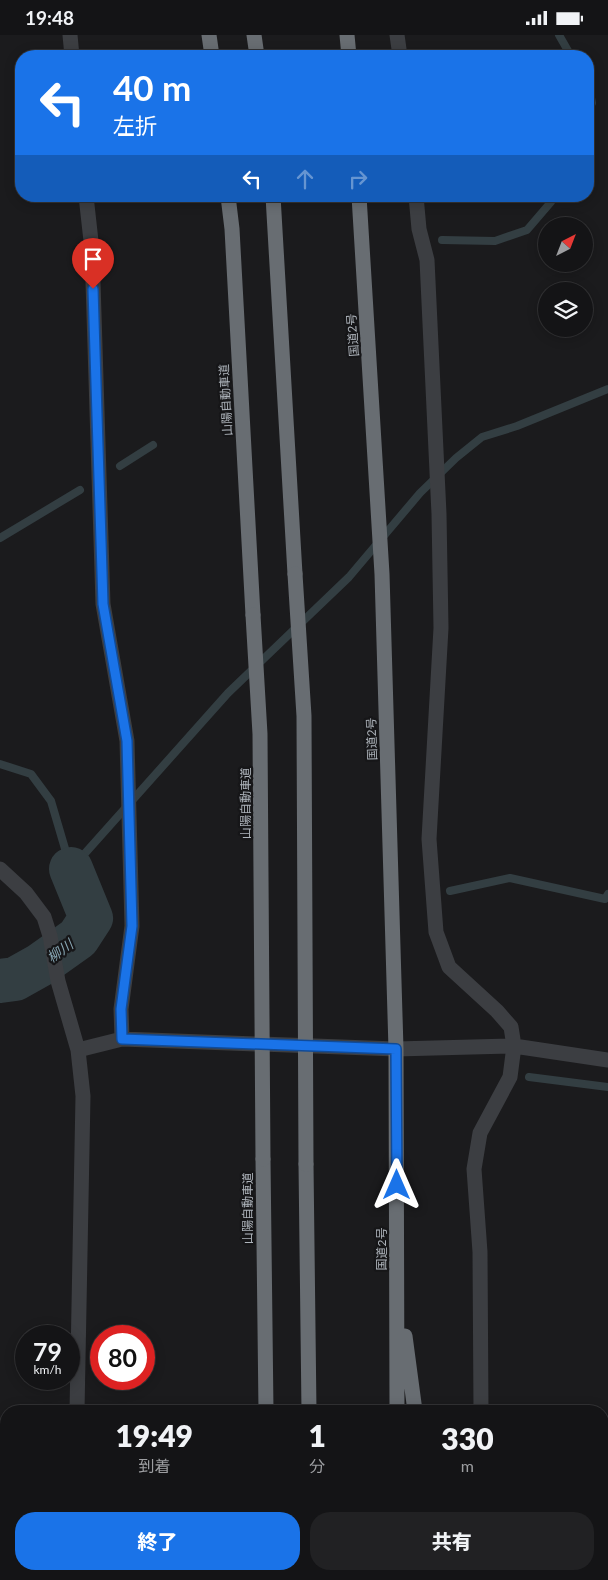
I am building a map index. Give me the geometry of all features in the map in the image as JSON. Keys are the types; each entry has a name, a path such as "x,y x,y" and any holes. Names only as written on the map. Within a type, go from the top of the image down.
{"highway":[{"path":"209,35 211,50"},
{"path":"254,35 256,50"},
{"path":"347,35 348,50"},
{"name":"山陽自動車道","path":"229,202 232,229 260,734 266,1405"},
{"path":"273,202 304,716 309,1405"},
{"name":"国道2号","path":"358,202 382,574 396,1049 397,1405"},
{"name":"国道2号","path":"397,1282 414,1405"}],"street":[{"path":"70,35 71,50"},
{"path":"397,35 399,50"},
{"path":"87,202 92,250 103,604 127,741 132,926 121,1009 122,1039"},
{"path":"417,202 419,229 427,260 439,514 441,628 429,839 436,932 449,967 497,1011 511,1027 514,1046 510,1077 480,1133 474,1169 480,1253 481,1405"},
{"path":"0,869 26,893 44,917 50,936 58,981 78,1050 83,1096 77,1405"},
{"path":"78,1050 122,1039 396,1049 514,1046 608,1060"}],"waterway":[{"path":"559,35 568,50"},
{"path":"442,240 495,241 527,230 551,202"},
{"path":"71,869 228,693 349,577 420,493 456,458 482,437 517,426 608,389"},
{"path":"120,466 153,445"},
{"path":"0,538 80,490"},
{"path":"0,764 31,774 51,801 71,869"},
{"name":"柳川","path":"0,981 15,979 40,965 78,938 91,918 71,869"},
{"path":"450,891 510,878 605,899 608,894"},
{"path":"529,1077 608,1087"}],"route":[{"path":"93,289 103,604 127,741 132,926 121,1009 122,1039 396,1049 397,1185"}]}
